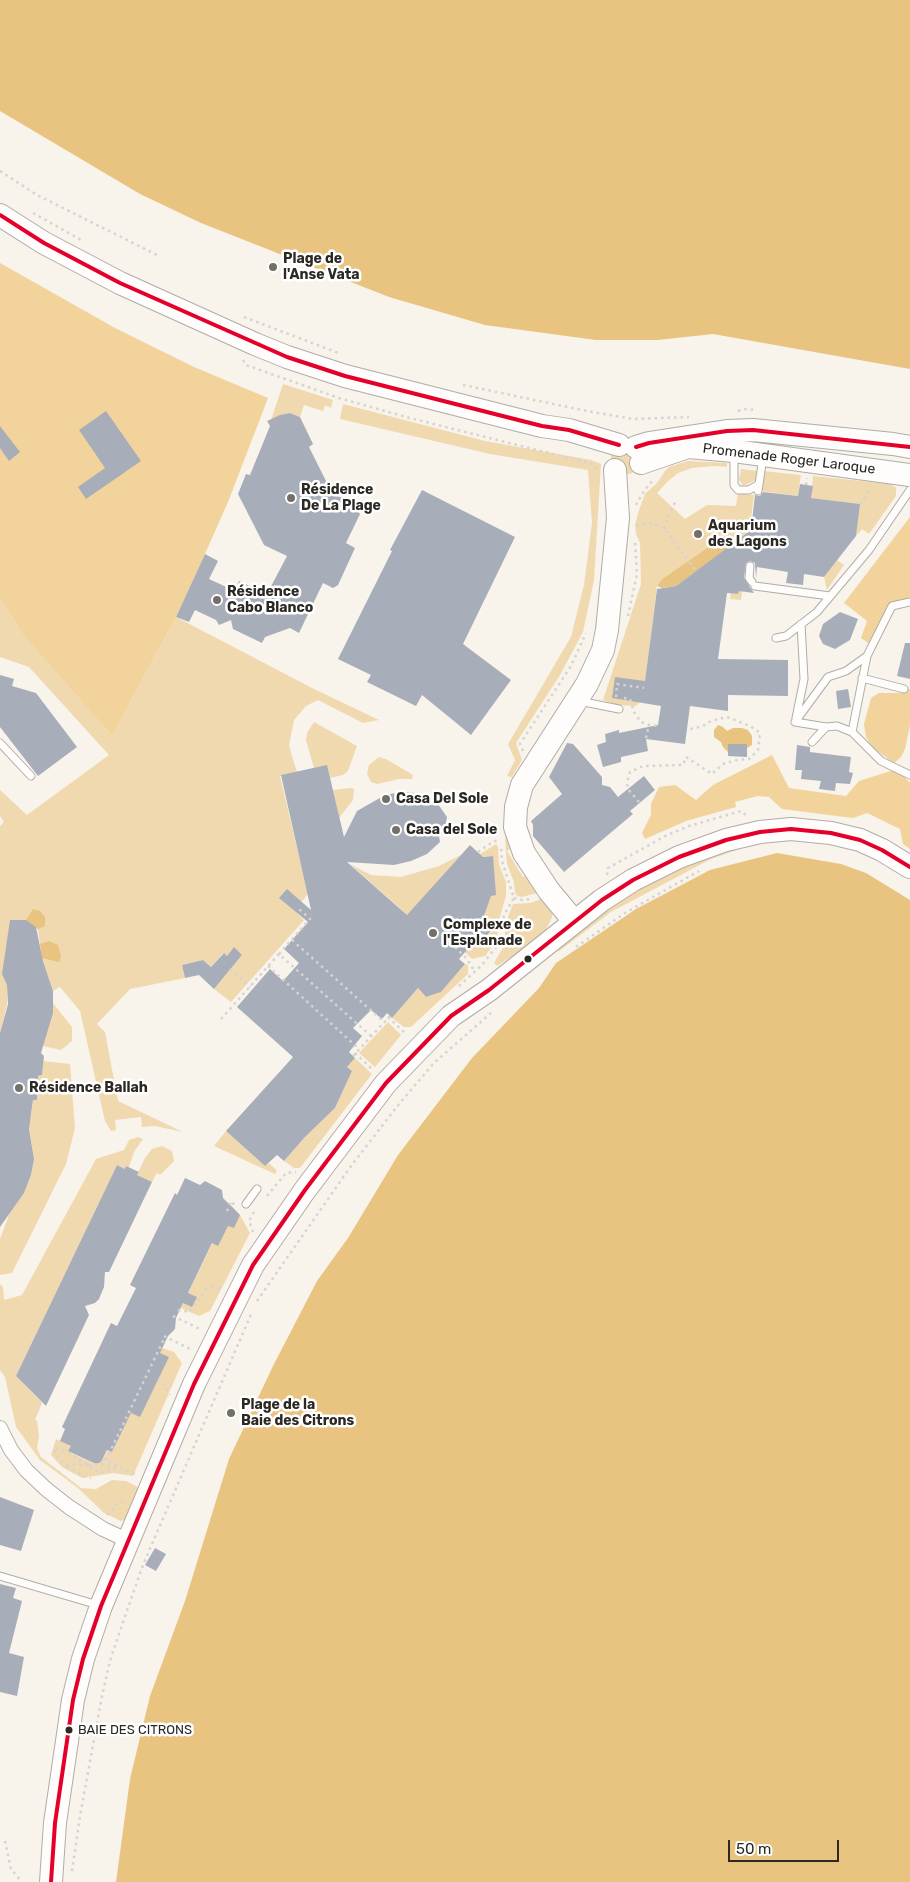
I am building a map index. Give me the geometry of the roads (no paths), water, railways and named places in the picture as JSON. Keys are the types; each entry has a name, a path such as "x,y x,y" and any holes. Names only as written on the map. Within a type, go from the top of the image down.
{"main road":[{"path":"0,215 44,243 120,283 255,344 345,376 542,426 626,463 629,521 603,650 592,675 522,785 517,801 515,827 524,853 549,891 574,921"},
{"name":"Promenade Roger Laroque","path":"626,463 650,443 727,431 753,430 905,455"},
{"name":"Promenade Roger Laroque","path":"626,463 688,447 734,451 763,456 905,455"},
{"path":"61,1879 55,1824 73,1700 83,1659 101,1606 194,1384 248,1274 305,1190 386,1083 451,1016 489,990 574,921 633,880 679,857 726,840 760,832 791,829 831,833 867,844 882,850 910,867"}],"street":[{"path":"0,1428 15,1456 26,1470 46,1489 69,1507 103,1529 129,1541"}],"lane":[{"path":"734,451 734,486 738,490 758,488 763,456"},
{"path":"776,638 786,636 817,612 869,550 910,490"},
{"path":"750,566 749,578 754,584 830,596"},
{"path":"852,732 867,656 892,606 910,602"},
{"path":"795,722 804,679 801,624"},
{"path":"795,722 828,677 846,671 867,656"},
{"path":"862,678 904,689"},
{"path":"576,701 619,709"},
{"path":"795,722 837,726 852,732 880,761 910,775"},
{"path":"812,742 826,726"},
{"path":"0,743 31,776"},
{"path":"246,1204 257,1189"},
{"path":"0,1576 101,1606"}],"place":[{"name":"Plage de l'Anse Vata","path":"273,267"},
{"name":"Résidence De La Plage","path":"291,498"},
{"name":"Aquarium des Lagons","path":"698,534"},
{"name":"Résidence Cabo Blanco","path":"217,600"},
{"name":"Casa Del Sole","path":"386,799"},
{"name":"Casa del Sole","path":"396,830"},
{"name":"Complexe de l'Esplanade","path":"433,933"},
{"name":"Résidence Ballah","path":"19,1088"},
{"name":"Plage de la Baie des Citrons","path":"231,1413"},
{"name":"BAIE DES CITRONS","path":"69,1730"}]}
